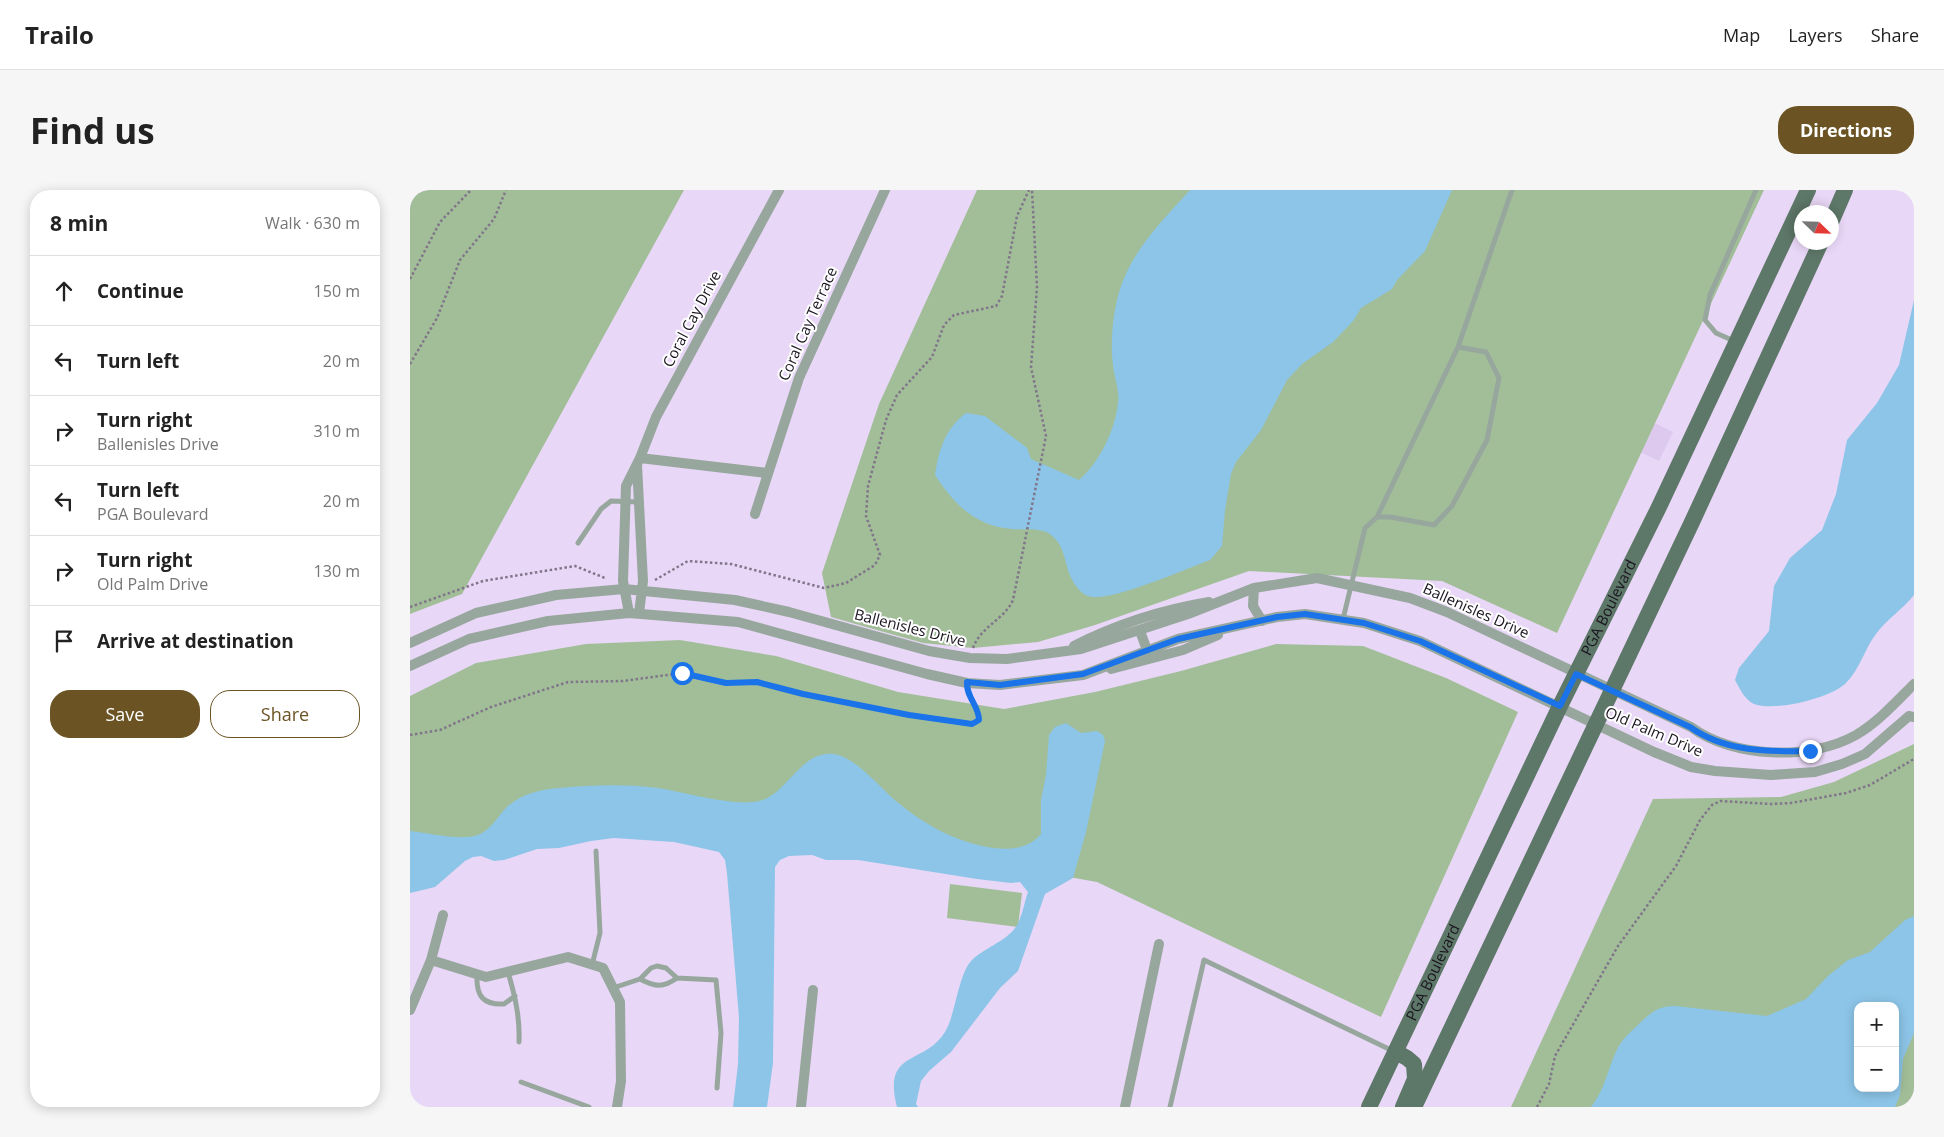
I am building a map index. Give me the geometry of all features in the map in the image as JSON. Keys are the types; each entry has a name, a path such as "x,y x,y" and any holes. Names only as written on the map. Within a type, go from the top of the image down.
{"main road":[{"name":"PGA Boulevard","path":"1369,1107 1560,706 1662,501 1808,190"},
{"path":"1838,205 1845,190"},
{"path":"1414,1107 1612,690 1817,250"},
{"path":"1396,1052 1408,1058 1414,1064 1415,1079 1403,1107"}],"street":[{"name":"Coral Cay Drive","path":"634,613 624,585 626,486 639,461 656,417 780,190"},
{"name":"Coral Cay Terrace","path":"756,514 767,473 799,378 885,190"},
{"name":"Coral Cay Drive","path":"634,613 643,585 639,461"},
{"path":"639,461 767,473"},
{"name":"Ballenisles Drive","path":"410,643 476,613 556,595 624,585 643,585 735,600 789,612 929,651 970,658 1007,659 1081,648 1140,631 1254,588 1317,578 1350,583 1410,598 1447,612 1594,682"},
{"path":"1254,588 1253,606 1262,621"},
{"path":"1066,650 1105,630 1170,609 1231,598"},
{"path":"410,666 469,639 548,621 634,613 738,622 928,674 967,682 1000,685 1083,674 1139,663 1183,650 1241,626"},
{"path":"1083,674 1178,639 1305,614 1343,619 1392,631 1420,641 1560,706"},
{"path":"1140,631 1147,650"},
{"name":"Old Palm Drive","path":"1594,682 1690,727 1706,738 1746,749 1776,752 1810,751 1856,735 1887,712 1914,684"},
{"name":"Old Palm Drive","path":"1560,706 1690,767 1715,771 1794,775 1815,772 1842,764 1865,754 1912,716"},
{"path":"410,1010 431,960 443,915"},
{"path":"1125,1107 1159,944"},
{"path":"431,960 486,978 568,957 602,968 620,1002 621,1081 616,1107"},
{"path":"801,1107 813,990"}],"lane":[{"path":"1343,619 1350,583 1365,528 1377,518 1458,347 1512,190"},
{"path":"1737,342 1716,333 1705,320 1710,294 1756,190"},
{"path":"1377,518 1390,517 1434,525 1452,506 1487,440 1499,378 1486,352 1458,347"},
{"path":"578,543 601,509 611,501 640,502"},
{"path":"592,965 600,933 596,851"},
{"path":"1170,1107 1204,960 1396,1052"},
{"path":"613,988 640,979 651,968 658,966 666,968 677,978"},
{"path":"508,972 520,1022 519,1042"},
{"path":"477,975 478,990 480,997 484,1001 504,1004 515,996"},
{"path":"640,979 658,986 666,985 677,978 716,980 721,1033 717,1088"},
{"path":"521,1082 589,1107"}],"path":[{"path":"410,279 440,222 471,190"},
{"path":"410,364 437,318 460,260 494,219 506,190"},
{"path":"970,658 977,638 1009,608 1013,600 1046,436 1032,367 1037,287 1030,190"},
{"path":"643,585 654,581 688,561 731,564 824,588 846,583 875,565 880,556 866,516 868,486 886,420 897,395 932,357 944,325 954,315 996,306 1002,296 1018,216 1030,190"},
{"path":"410,608 483,581 575,566 624,585"},
{"path":"410,734 440,730 491,707 568,682 623,681 682,673 726,683 757,682 803,694 890,712 972,724 979,720 979,713 966,691 967,682"},
{"path":"1537,1107 1549,1084 1555,1056 1618,946 1676,866 1700,820 1712,805 1721,801 1771,804 1791,803 1846,793 1870,785 1914,759"}],"shaded area":[{"path":"1646,419 1673,432 1659,461 1632,448"}],"green space":[{"path":"410,190 684,190 462,594 410,614"},
{"path":"977,190 1764,190 1557,633 1442,581 1249,571 1095,625 1038,642 973,648 923,643 831,617 822,573 879,404"},
{"path":"680,640 776,656 898,692 1004,709 1095,692 1181,671 1276,644 1363,646 1446,678 1518,712 1381,1017 1097,882 819,832 710,826 410,850 410,696 476,663 586,644"},
{"path":"1914,744 1914,1107 1511,1107 1653,799 1781,797 1834,782"},
{"path":"950,884 1022,893 1018,927 947,918"}],"water":[{"path":"1190,190 1452,190 1425,251 1397,280 1392,289 1361,308 1354,320 1333,342 1302,364 1287,380 1261,430 1236,462 1231,474 1225,510 1222,546 1210,560 1129,590 1112,595 1088,596 1079,590 1074,583 1062,550 1052,535 1042,531 999,527 976,518 958,504 935,475 941,448 953,426 966,413 985,416 1027,448 1031,459 1079,480 1087,473 1100,455 1110,434 1118,403 1112,356 1112,337 1120,289 1141,248 1159,224"},
{"path":"1914,300 1914,595 1880,629 1851,677 1839,689 1816,698 1788,705 1763,706 1754,704 1745,697 1735,680 1739,668 1769,631 1774,586 1790,558 1822,530 1836,494 1847,440 1877,403 1899,365"},
{"path":"1066,723 1081,733 1097,731 1103,735 1105,741 1086,832 1073,878 1045,894 1018,971 1000,988 951,1052 929,1071 921,1081 916,1104 918,1107 897,1107 894,1089 895,1076 900,1067 936,1043 945,1032 967,966 982,952 1011,933 1017,924 1028,892 1020,882 1011,883 977,879 858,860 826,860 812,855 789,856 780,860 775,867 773,1063 767,1107 733,1107 738,1064 739,1018 727,873 725,860 719,852 674,842 614,838 591,841 559,848 537,849 504,860 494,861 481,856 473,857 465,861 435,887 410,893 410,831 454,837 478,835 489,827 516,800 537,791 552,789 633,786 658,788 723,801 759,801 778,791 811,759 821,755 833,754 850,760 907,810 929,825 953,837 966,842 1000,849 1025,846 1041,834 1041,800 1046,775 1049,735 1055,727"},
{"path":"1914,916 1914,1033 1903,1059 1900,1095 1895,1107 1591,1107 1602,1088 1620,1044 1646,1017 1660,1008 1675,1006 1767,1016 1806,999 1828,976 1848,960 1870,952 1905,920"}],"route":[{"path":"682,673 726,683 757,682 803,694 909,715 972,724 979,720 979,713 966,691 967,682 1000,685 1083,674 1178,639 1277,617 1305,614 1364,623 1420,641 1560,706 1576,674 1690,727 1706,738 1746,749 1776,752 1810,751"}]}
